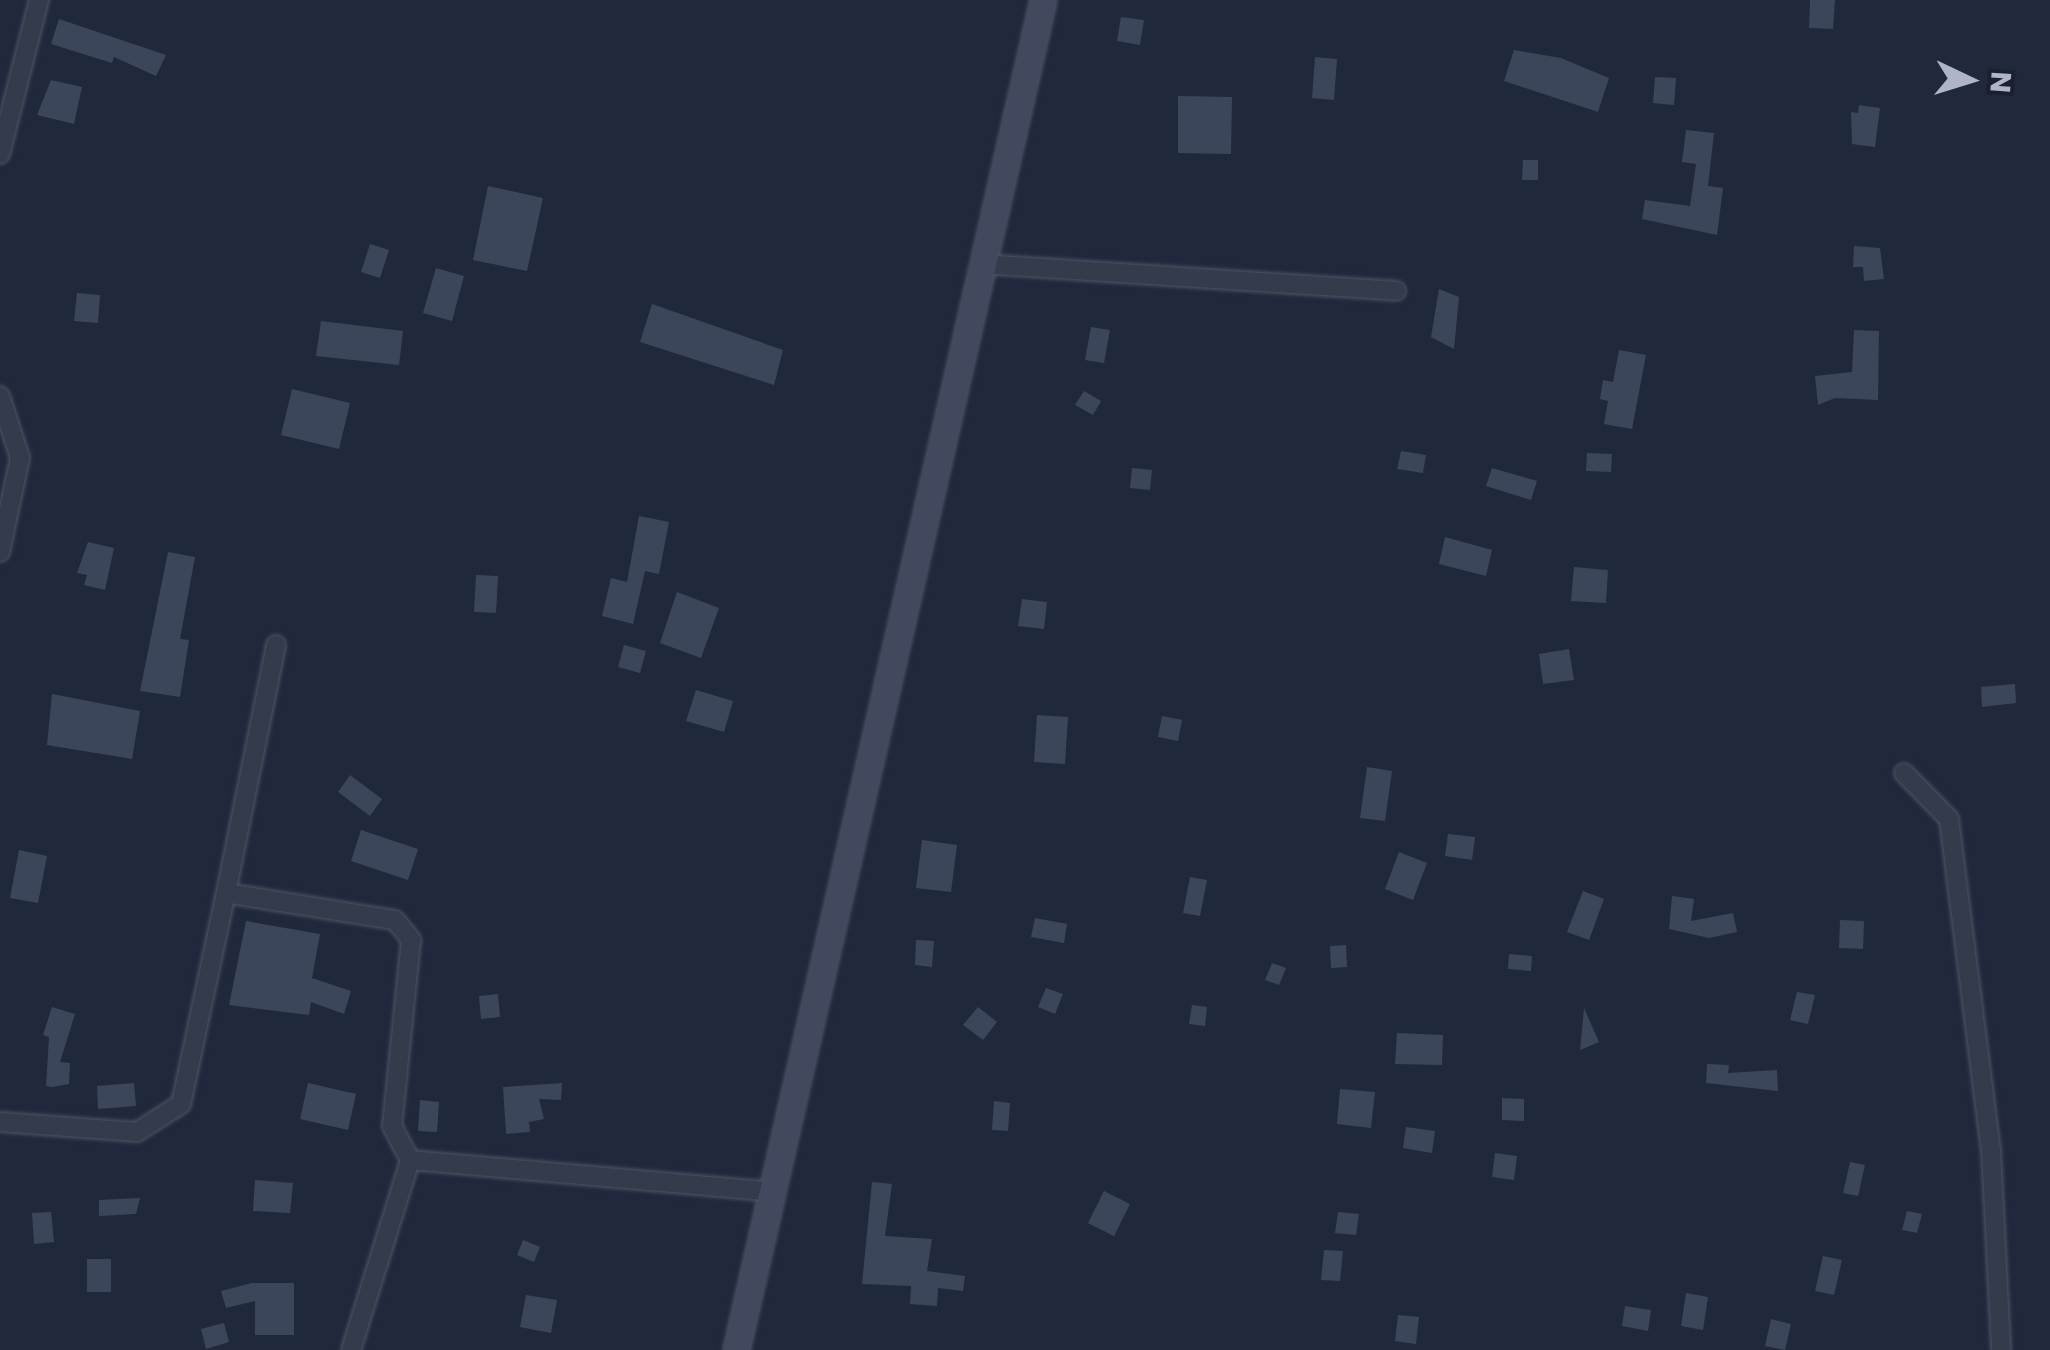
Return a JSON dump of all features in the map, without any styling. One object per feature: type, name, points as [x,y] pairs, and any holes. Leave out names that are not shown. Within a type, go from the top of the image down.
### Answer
[{"type":"main road","points":[[736,1350],[1043,0]]},
{"type":"street","points":[[0,154],[39,0]]},
{"type":"street","points":[[982,264],[1396,292]]},
{"type":"street","points":[[0,396],[20,458],[0,552]]},
{"type":"street","points":[[0,1122],[137,1132],[180,1104],[276,645]]},
{"type":"street","points":[[1904,773],[1949,820],[1991,1150],[2001,1350]]},
{"type":"street","points":[[226,893],[394,920],[411,940],[392,1126],[410,1160],[351,1350]]},
{"type":"street","points":[[410,1160],[773,1192]]},
{"type":"building","points":[[1810,0],[1835,0],[1833,29],[1809,28]]},
{"type":"building","points":[[1121,17],[1144,20],[1140,45],[1117,41]]},
{"type":"building","points":[[59,19],[166,55],[156,76],[114,57],[112,63],[51,44]]},
{"type":"building","points":[[1514,50],[1561,58],[1609,78],[1598,112],[1504,81]]},
{"type":"building","points":[[1315,57],[1337,59],[1334,100],[1312,98]]},
{"type":"building","points":[[1655,77],[1676,78],[1674,105],[1653,103]]},
{"type":"building","points":[[51,80],[82,87],[74,124],[37,115]]},
{"type":"building","points":[[1178,96],[1232,97],[1231,154],[1178,153]]},
{"type":"building","points":[[1859,105],[1880,108],[1875,147],[1852,144],[1851,112],[1858,113]]},
{"type":"building","points":[[1686,130],[1714,133],[1708,186],[1723,188],[1717,235],[1642,219],[1645,200],[1690,206],[1696,164],[1682,162]]},
{"type":"building","points":[[1523,160],[1538,160],[1538,180],[1522,180]]},
{"type":"building","points":[[488,186],[543,198],[527,271],[473,260]]},
{"type":"building","points":[[370,244],[389,250],[380,278],[361,272]]},
{"type":"building","points":[[1854,246],[1880,248],[1884,279],[1864,281],[1863,267],[1853,267]]},
{"type":"building","points":[[436,268],[464,276],[452,321],[423,313]]},
{"type":"building","points":[[1439,289],[1459,297],[1454,349],[1431,337]]},
{"type":"building","points":[[77,293],[100,295],[98,323],[74,321]]},
{"type":"building","points":[[652,304],[783,350],[774,385],[640,342]]},
{"type":"building","points":[[321,321],[403,331],[399,365],[316,356]]},
{"type":"building","points":[[1091,327],[1110,330],[1104,363],[1085,360]]},
{"type":"building","points":[[1854,330],[1879,331],[1878,400],[1835,398],[1818,405],[1815,376],[1852,372]]},
{"type":"building","points":[[1619,350],[1646,355],[1632,429],[1604,424],[1608,401],[1600,399],[1603,380],[1613,382]]},
{"type":"building","points":[[292,389],[350,403],[339,449],[281,435]]},
{"type":"building","points":[[1084,391],[1101,401],[1093,415],[1075,405]]},
{"type":"building","points":[[1401,451],[1426,455],[1423,473],[1397,469]]},
{"type":"building","points":[[1587,453],[1612,454],[1611,472],[1586,471]]},
{"type":"building","points":[[1132,468],[1152,470],[1150,490],[1130,488]]},
{"type":"building","points":[[1492,468],[1537,481],[1531,500],[1486,486]]},
{"type":"building","points":[[639,516],[669,522],[659,574],[645,571],[633,624],[602,616],[611,578],[627,582]]},
{"type":"building","points":[[1445,537],[1492,550],[1486,576],[1439,564]]},
{"type":"building","points":[[88,542],[114,548],[105,590],[84,585],[87,575],[77,573]]},
{"type":"building","points":[[168,552],[195,557],[180,639],[189,640],[180,697],[140,691]]},
{"type":"building","points":[[1574,567],[1608,570],[1606,603],[1571,601]]},
{"type":"building","points":[[476,575],[498,576],[496,613],[474,612]]},
{"type":"building","points":[[677,592],[719,608],[701,658],[660,643]]},
{"type":"building","points":[[1022,599],[1047,602],[1044,629],[1018,626]]},
{"type":"building","points":[[624,645],[646,651],[640,673],[618,667]]},
{"type":"building","points":[[1569,649],[1574,680],[1543,684],[1539,654]]},
{"type":"building","points":[[2015,684],[2016,703],[1982,707],[1981,687]]},
{"type":"building","points":[[696,690],[733,701],[724,732],[686,721]]},
{"type":"building","points":[[52,694],[140,711],[132,759],[47,745]]},
{"type":"building","points":[[1037,715],[1068,717],[1065,764],[1034,762]]},
{"type":"building","points":[[1162,716],[1182,720],[1178,741],[1158,737]]},
{"type":"building","points":[[1367,767],[1392,771],[1385,821],[1360,818]]},
{"type":"building","points":[[350,775],[382,799],[370,816],[338,792]]},
{"type":"building","points":[[361,830],[418,849],[408,880],[351,861]]},
{"type":"building","points":[[1448,834],[1475,837],[1472,860],[1445,856]]},
{"type":"building","points":[[922,840],[957,845],[951,892],[916,888]]},
{"type":"building","points":[[19,850],[47,856],[38,903],[10,898]]},
{"type":"building","points":[[1399,852],[1427,863],[1413,900],[1385,889]]},
{"type":"building","points":[[1190,877],[1207,880],[1200,916],[1183,913]]},
{"type":"building","points":[[1583,891],[1604,899],[1589,940],[1567,932]]},
{"type":"building","points":[[1672,896],[1694,899],[1691,921],[1733,913],[1737,932],[1709,938],[1669,929]]},
{"type":"building","points":[[1035,918],[1067,924],[1064,943],[1031,937]]},
{"type":"building","points":[[1840,920],[1864,921],[1863,949],[1839,948]]},
{"type":"building","points":[[246,921],[320,934],[312,978],[351,991],[344,1014],[311,1002],[309,1015],[229,1005]]},
{"type":"building","points":[[916,940],[934,941],[932,967],[915,965]]},
{"type":"building","points":[[1346,945],[1347,967],[1331,968],[1330,946]]},
{"type":"building","points":[[1509,954],[1532,956],[1531,971],[1508,969]]},
{"type":"building","points":[[1272,963],[1286,968],[1279,985],[1265,980]]},
{"type":"building","points":[[1046,988],[1063,994],[1055,1014],[1038,1007]]},
{"type":"building","points":[[1797,992],[1815,995],[1808,1024],[1790,1020]]},
{"type":"building","points":[[498,994],[500,1017],[481,1019],[479,996]]},
{"type":"building","points":[[1192,1005],[1207,1007],[1205,1026],[1189,1024]]},
{"type":"building","points":[[52,1007],[75,1014],[60,1062],[70,1063],[69,1084],[52,1087],[46,1086],[49,1037],[43,1035]]},
{"type":"building","points":[[978,1007],[997,1022],[983,1040],[963,1025]]},
{"type":"building","points":[[1584,1008],[1599,1042],[1580,1050]]},
{"type":"building","points":[[1397,1033],[1443,1035],[1442,1065],[1395,1064]]},
{"type":"building","points":[[1707,1064],[1729,1065],[1728,1073],[1777,1070],[1778,1091],[1706,1083]]},
{"type":"building","points":[[134,1083],[136,1106],[98,1109],[97,1086]]},
{"type":"building","points":[[308,1083],[356,1094],[348,1130],[300,1119]]},
{"type":"building","points":[[562,1083],[561,1100],[539,1099],[544,1119],[529,1122],[530,1132],[506,1134],[503,1087]]},
{"type":"building","points":[[1340,1089],[1375,1092],[1371,1128],[1337,1124]]},
{"type":"building","points":[[1502,1098],[1524,1099],[1524,1121],[1502,1120]]},
{"type":"building","points":[[420,1100],[439,1102],[437,1132],[418,1131]]},
{"type":"building","points":[[994,1101],[1010,1103],[1008,1131],[992,1130]]},
{"type":"building","points":[[1406,1127],[1435,1131],[1432,1153],[1403,1148]]},
{"type":"building","points":[[1495,1153],[1517,1156],[1514,1180],[1492,1177]]},
{"type":"building","points":[[1850,1162],[1865,1165],[1858,1196],[1843,1193]]},
{"type":"building","points":[[255,1180],[293,1183],[290,1213],[253,1211]]},
{"type":"building","points":[[872,1182],[892,1184],[885,1236],[932,1239],[927,1271],[965,1276],[963,1291],[938,1288],[937,1306],[910,1304],[911,1286],[862,1284]]},
{"type":"building","points":[[1104,1191],[1130,1204],[1114,1236],[1088,1223]]},
{"type":"building","points":[[140,1198],[136,1214],[99,1216],[99,1200]]},
{"type":"building","points":[[1907,1211],[1922,1214],[1917,1233],[1902,1230]]},
{"type":"building","points":[[51,1212],[54,1242],[34,1244],[32,1213]]},
{"type":"building","points":[[1338,1212],[1359,1214],[1356,1235],[1335,1233]]},
{"type":"building","points":[[523,1240],[540,1247],[534,1262],[517,1255]]},
{"type":"building","points":[[1324,1250],[1343,1251],[1340,1281],[1321,1280]]},
{"type":"building","points":[[1823,1256],[1842,1260],[1834,1295],[1815,1291]]},
{"type":"building","points":[[87,1259],[111,1259],[111,1292],[87,1292]]},
{"type":"building","points":[[252,1283],[294,1283],[294,1335],[255,1335],[255,1301],[226,1308],[221,1291]]},
{"type":"building","points":[[1686,1293],[1708,1297],[1703,1330],[1681,1326]]},
{"type":"building","points":[[526,1295],[557,1300],[551,1333],[520,1327]]},
{"type":"building","points":[[1625,1306],[1651,1310],[1648,1331],[1622,1326]]},
{"type":"building","points":[[1398,1315],[1419,1317],[1416,1344],[1395,1341]]},
{"type":"building","points":[[1771,1319],[1791,1324],[1785,1350],[1765,1346]]},
{"type":"building","points":[[224,1323],[229,1342],[206,1349],[201,1329]]}]
